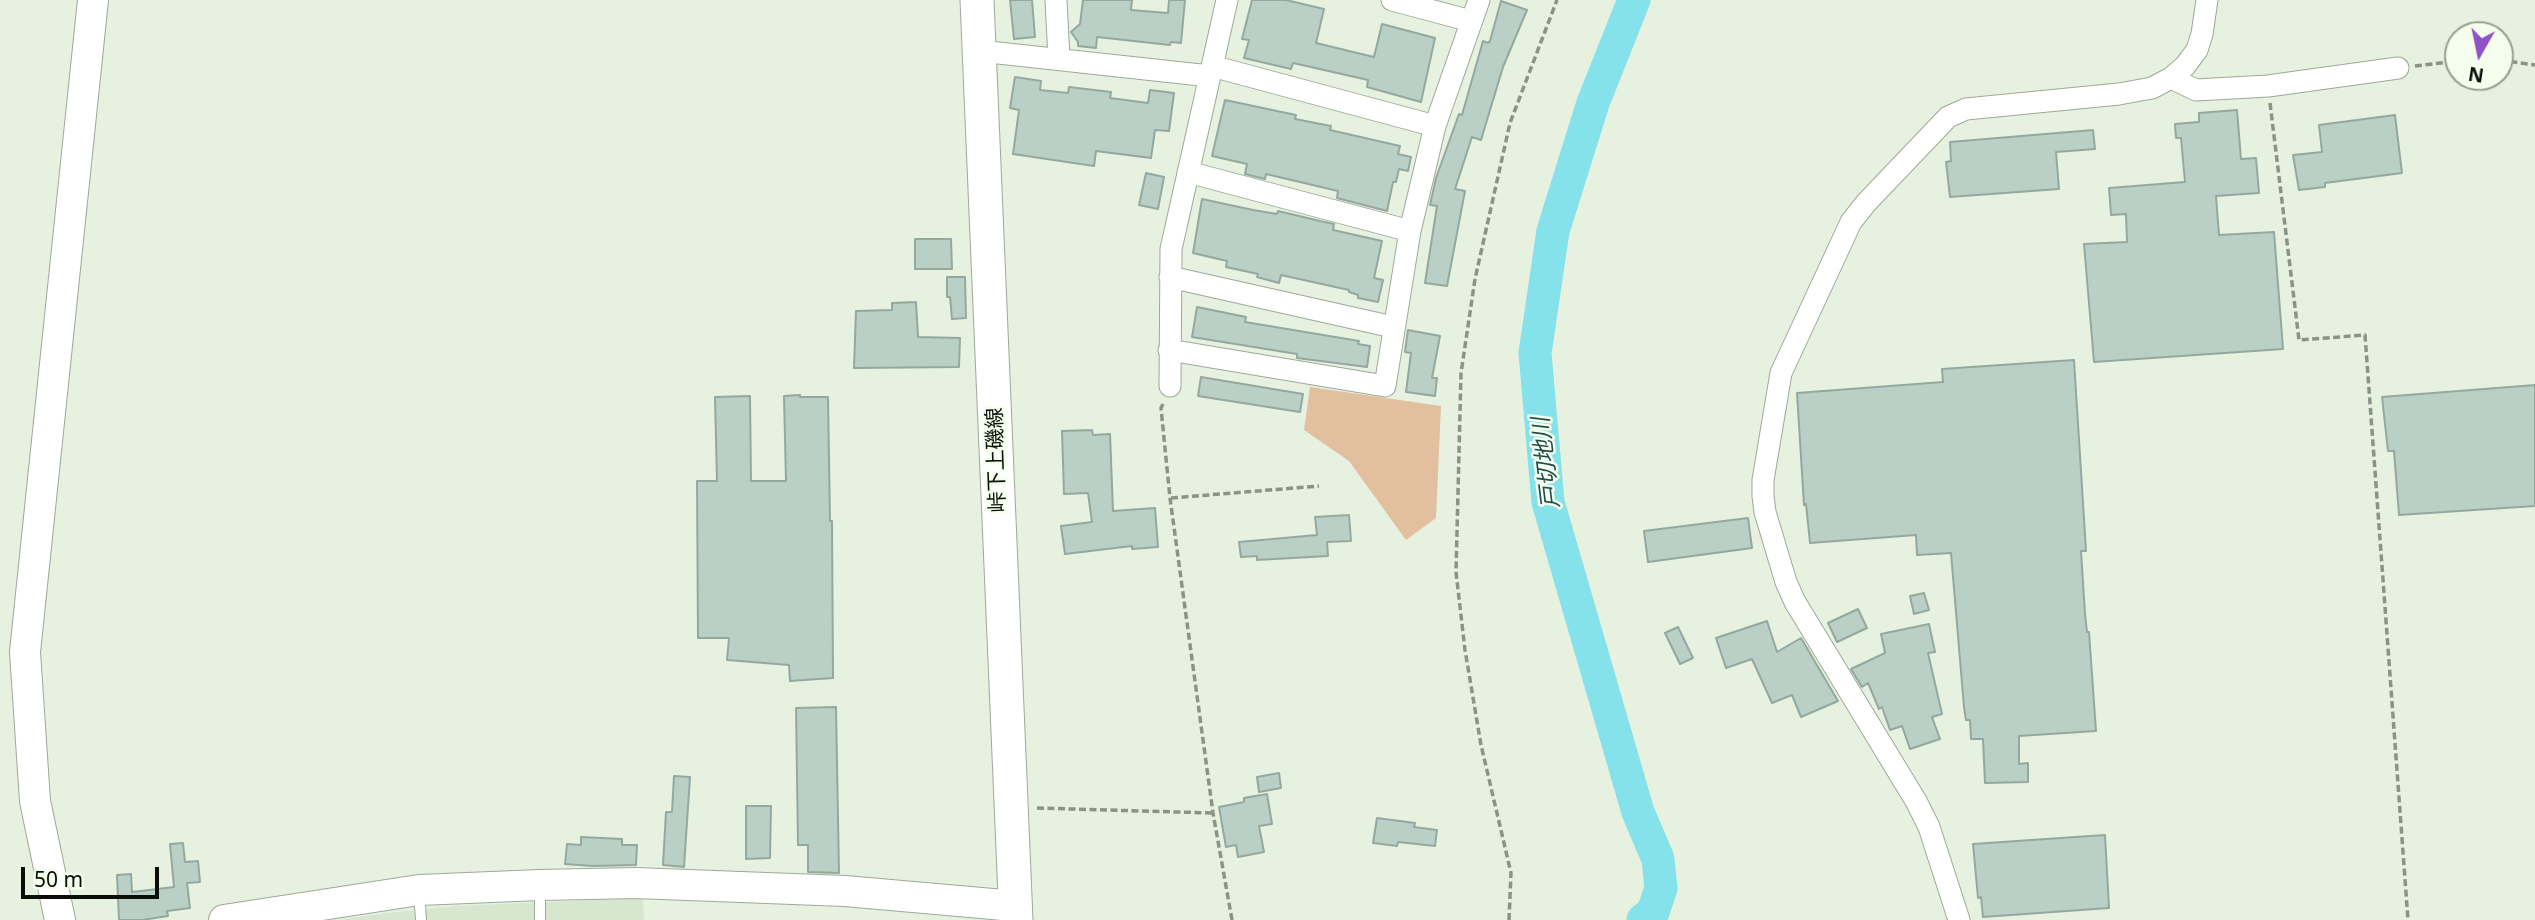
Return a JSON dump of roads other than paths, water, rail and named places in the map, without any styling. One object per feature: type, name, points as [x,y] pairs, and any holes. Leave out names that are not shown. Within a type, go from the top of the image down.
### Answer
[{"type":"main road","name":"峠下上磯線","points":[[977,0],[1016,913]]},
{"type":"street","points":[[60,920],[35,802],[25,652],[93,0]]},
{"type":"street","points":[[1056,0],[1059,59]]},
{"type":"street","points":[[1170,386],[1171,250],[1227,0]]},
{"type":"street","points":[[1392,0],[1471,21]]},
{"type":"street","points":[[1169,350],[1385,386],[1410,231],[1435,126],[1479,0]]},
{"type":"street","points":[[1958,920],[1929,827],[1916,801],[1786,582],[1765,512],[1763,496],[1763,480],[1781,373],[1851,222],[1948,117],[1966,109],[2152,88],[2171,78],[2197,50],[2207,0]]},
{"type":"street","points":[[980,51],[1211,71],[1435,126]]},
{"type":"street","points":[[2171,78],[2196,90],[2268,86],[2399,68]]},
{"type":"street","points":[[1188,172],[1410,231]]},
{"type":"street","points":[[1170,278],[1393,327]]},
{"type":"street","points":[[224,920],[419,890],[636,883],[845,891],[1016,913]]},
{"type":"lane","points":[[540,885],[540,920]]},
{"type":"lane","points":[[419,890],[421,920]]},
{"type":"waterway","name":"戸切地川","points":[[1634,0],[1593,103],[1553,231],[1535,353],[1548,502],[1638,812],[1658,859],[1661,888],[1653,912],[1643,920]]}]
